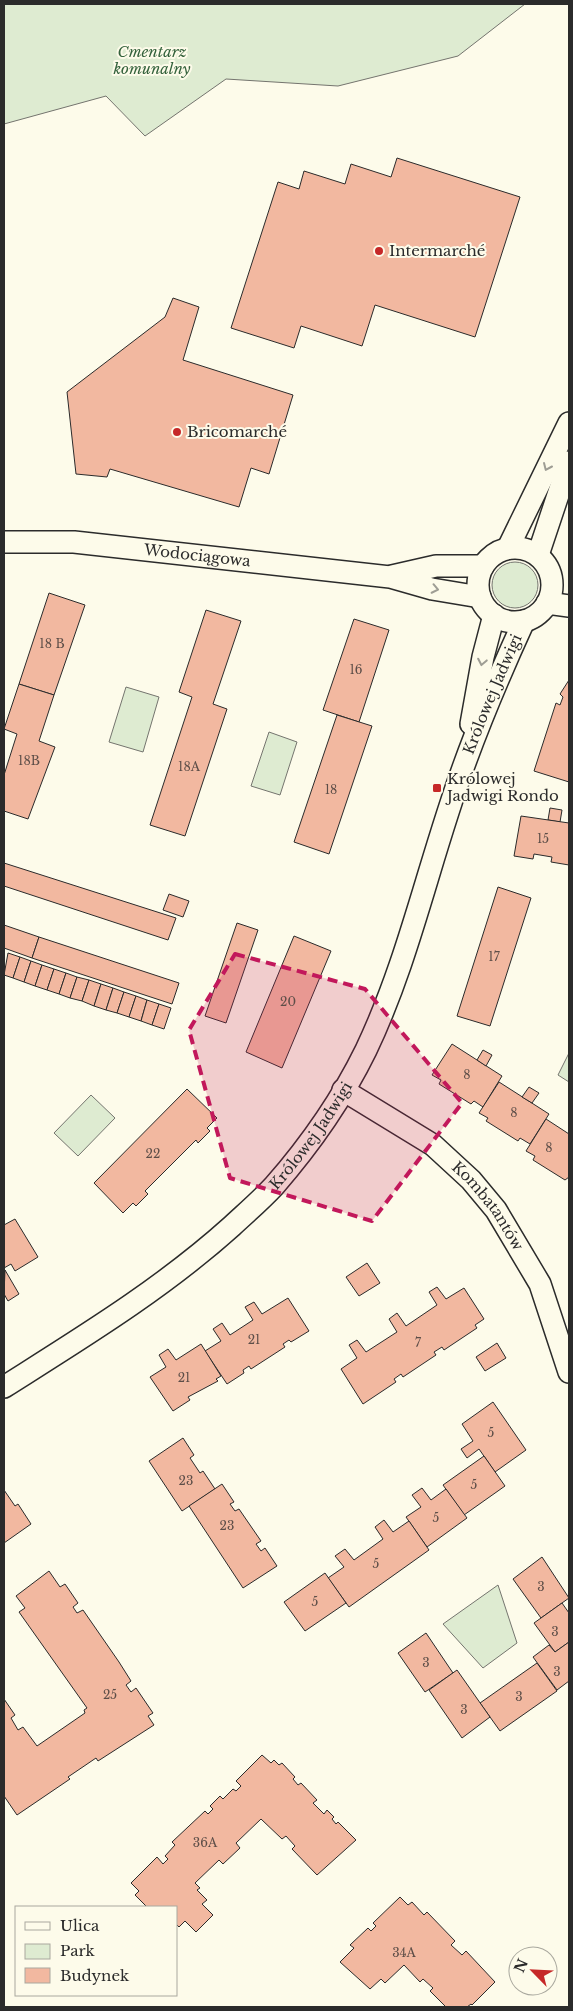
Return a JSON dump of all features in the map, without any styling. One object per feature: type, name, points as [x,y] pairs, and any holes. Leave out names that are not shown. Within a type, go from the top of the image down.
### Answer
[{"type":"street","points":[[508,548],[569,423]]},
{"type":"street","points":[[569,462],[544,562],[552,580],[552,592],[547,603],[533,617],[524,621],[508,621],[494,615],[480,597],[478,582],[483,566],[489,558],[508,548],[529,550],[544,562],[569,577]]},
{"type":"street","name":"Wodociągowa","points":[[4,542],[74,542],[390,577],[432,588],[480,597]]},
{"type":"street","name":"Wodociągowa","points":[[390,577],[436,566],[483,566]]},
{"type":"street","points":[[547,603],[569,606]]},
{"type":"street","name":"Królowej Jadwigi","points":[[463,769],[483,657],[494,615]]},
{"type":"street","name":"Królowej Jadwigi","points":[[4,1387],[130,1307],[180,1271],[223,1234],[278,1180],[301,1153],[343,1090],[365,1052],[398,969],[463,769],[524,621]]},
{"type":"street","name":"Kombatantów","points":[[343,1090],[433,1145],[471,1180],[496,1210],[540,1284],[569,1372]]},
{"type":"highlighted area","points":[[235,954],[365,989],[462,1103],[372,1221],[230,1178],[189,1030]]},
{"type":"green space","name":"Cmentarz komunalny","points":[[4,4],[525,4],[458,56],[338,86],[226,79],[145,136],[106,96],[4,124]]},
{"type":"green space","points":[[511,562],[519,562],[528,566],[534,572],[538,585],[534,598],[528,604],[519,608],[511,608],[502,604],[496,598],[492,589],[492,581],[496,572],[502,566]]},
{"type":"green space","points":[[126,687],[159,697],[143,752],[109,742]]},
{"type":"green space","points":[[269,732],[297,742],[280,795],[251,786]]},
{"type":"green space","points":[[569,1053],[569,1082],[558,1075]]},
{"type":"green space","points":[[91,1095],[115,1118],[78,1156],[54,1133]]},
{"type":"green space","points":[[498,1585],[517,1643],[483,1668],[443,1624]]},
{"type":"building","name":"Intermarché","points":[[397,158],[520,197],[475,337],[375,305],[362,346],[301,326],[294,348],[231,328],[278,182],[299,189],[304,171],[345,184],[351,164],[391,177]]},
{"type":"building","name":"Bricomarché","points":[[173,298],[199,307],[183,360],[293,395],[269,474],[251,468],[239,507],[110,469],[107,477],[76,474],[67,392],[165,317]]},
{"type":"building","points":[[49,593],[85,605],[54,695],[19,684]]},
{"type":"building","points":[[206,610],[241,621],[213,704],[227,709],[185,836],[150,825],[192,697],[179,692]]},
{"type":"building","points":[[354,619],[389,630],[359,722],[323,710]]},
{"type":"building","points":[[569,680],[569,782],[534,771],[556,703],[560,705],[563,697],[560,694]]},
{"type":"building","points":[[19,684],[54,695],[39,741],[55,747],[28,819],[4,811],[4,775],[17,734],[4,729]]},
{"type":"building","points":[[337,715],[372,726],[329,854],[294,842]]},
{"type":"building","points":[[550,808],[562,810],[560,822],[548,820]]},
{"type":"building","points":[[521,816],[569,823],[569,865],[551,862],[552,857],[534,854],[533,859],[514,856]]},
{"type":"building","points":[[4,863],[176,918],[168,940],[4,886]]},
{"type":"building","points":[[498,887],[531,898],[490,1026],[457,1016]]},
{"type":"building","points":[[169,894],[189,901],[183,917],[163,910]]},
{"type":"building","points":[[237,923],[258,930],[226,1023],[205,1016]]},
{"type":"building","points":[[4,925],[39,937],[32,958],[4,948]]},
{"type":"building","points":[[294,936],[331,951],[282,1068],[246,1052]]},
{"type":"building","points":[[39,937],[179,983],[172,1004],[32,958]]},
{"type":"building","points":[[8,953],[20,957],[13,978],[4,975]]},
{"type":"building","points":[[20,957],[31,961],[24,982],[13,978]]},
{"type":"building","points":[[31,961],[42,965],[35,986],[24,982]]},
{"type":"building","points":[[42,965],[54,969],[47,990],[35,986]]},
{"type":"building","points":[[54,969],[66,973],[59,994],[47,990]]},
{"type":"building","points":[[66,973],[77,977],[70,998],[59,994]]},
{"type":"building","points":[[77,977],[89,980],[82,1001],[70,998]]},
{"type":"building","points":[[89,980],[101,984],[94,1006],[82,1001]]},
{"type":"building","points":[[101,984],[113,988],[106,1010],[94,1006]]},
{"type":"building","points":[[113,988],[124,992],[117,1013],[106,1010]]},
{"type":"building","points":[[124,992],[136,996],[129,1017],[117,1013]]},
{"type":"building","points":[[136,996],[147,1000],[141,1021],[129,1017]]},
{"type":"building","points":[[147,1000],[159,1004],[152,1025],[141,1021]]},
{"type":"building","points":[[159,1004],[171,1008],[164,1029],[152,1025]]},
{"type":"building","points":[[452,1044],[502,1076],[483,1107],[474,1101],[471,1104],[439,1084],[441,1080],[432,1075]]},
{"type":"building","points":[[483,1050],[492,1055],[486,1066],[477,1060]]},
{"type":"building","points":[[499,1082],[549,1114],[530,1144],[520,1138],[518,1141],[486,1121],[488,1118],[479,1113]]},
{"type":"building","points":[[529,1087],[539,1093],[532,1103],[522,1097]]},
{"type":"building","points":[[187,1089],[217,1118],[207,1128],[210,1131],[198,1143],[196,1140],[145,1191],[148,1194],[136,1206],[133,1203],[123,1213],[94,1183]]},
{"type":"building","points":[[546,1119],[569,1134],[569,1177],[565,1180],[533,1160],[535,1156],[526,1151]]},
{"type":"building","points":[[15,1219],[38,1257],[15,1271],[11,1264],[4,1268],[4,1225]]},
{"type":"building","points":[[367,1263],[380,1283],[359,1296],[346,1277]]},
{"type":"building","points":[[5,1270],[19,1294],[8,1301],[4,1294]]},
{"type":"building","points":[[437,1287],[446,1299],[464,1288],[484,1319],[475,1325],[477,1328],[444,1350],[442,1347],[434,1352],[436,1355],[403,1377],[401,1374],[394,1379],[396,1382],[363,1404],[341,1369],[357,1358],[349,1345],[357,1340],[366,1352],[397,1332],[389,1319],[397,1313],[406,1326],[437,1305],[429,1292]]},
{"type":"building","points":[[288,1298],[309,1331],[291,1342],[289,1340],[283,1344],[285,1347],[251,1369],[249,1366],[243,1370],[244,1373],[227,1384],[205,1351],[221,1341],[213,1329],[222,1323],[230,1335],[253,1320],[245,1307],[254,1302],[262,1314]]},
{"type":"building","points":[[497,1343],[506,1358],[485,1371],[476,1357]]},
{"type":"building","points":[[201,1344],[221,1376],[216,1379],[218,1381],[188,1397],[190,1400],[173,1411],[150,1377],[166,1367],[159,1355],[168,1349],[176,1360]]},
{"type":"building","points":[[493,1402],[526,1450],[495,1472],[479,1449],[467,1458],[461,1449],[473,1441],[462,1424]]},
{"type":"building","points":[[183,1438],[194,1455],[190,1458],[200,1473],[203,1471],[215,1489],[182,1511],[149,1461]]},
{"type":"building","points":[[484,1456],[505,1486],[464,1515],[443,1485]]},
{"type":"building","points":[[222,1484],[234,1502],[230,1504],[235,1511],[239,1509],[261,1541],[256,1544],[261,1551],[265,1548],[277,1566],[243,1588],[189,1506]]},
{"type":"building","points":[[422,1488],[431,1500],[446,1489],[467,1518],[427,1547],[406,1517],[421,1507],[412,1495]]},
{"type":"building","points":[[4,1490],[15,1506],[18,1504],[31,1524],[4,1543]]},
{"type":"building","points":[[384,1520],[393,1532],[409,1521],[429,1550],[349,1607],[328,1578],[344,1567],[335,1556],[345,1549],[354,1560],[383,1539],[375,1527]]},
{"type":"building","points":[[542,1557],[569,1598],[541,1618],[513,1579]]},
{"type":"building","points":[[49,1571],[60,1587],[65,1584],[78,1603],[73,1607],[77,1613],[83,1610],[119,1662],[131,1681],[126,1685],[131,1692],[136,1688],[153,1713],[148,1716],[154,1725],[98,1761],[96,1758],[68,1777],[70,1779],[17,1815],[4,1796],[4,1699],[15,1715],[11,1718],[18,1730],[23,1727],[37,1746],[85,1713],[84,1710],[87,1708],[19,1612],[25,1608],[16,1596]]},
{"type":"building","points":[[325,1573],[346,1603],[305,1631],[284,1602]]},
{"type":"building","points":[[562,1603],[569,1613],[569,1642],[555,1652],[534,1623]]},
{"type":"building","points":[[426,1633],[453,1673],[425,1692],[398,1653]]},
{"type":"building","points":[[569,1642],[569,1681],[557,1690],[533,1657],[549,1645],[555,1652]]},
{"type":"building","points":[[537,1663],[557,1691],[500,1731],[480,1703]]},
{"type":"building","points":[[457,1670],[490,1717],[462,1738],[429,1690]]},
{"type":"building","points":[[262,1755],[271,1763],[274,1760],[279,1765],[282,1763],[295,1777],[293,1779],[298,1785],[301,1783],[317,1800],[313,1803],[324,1814],[327,1810],[334,1817],[332,1819],[336,1824],[338,1822],[356,1840],[317,1875],[292,1849],[295,1846],[286,1836],[282,1839],[261,1819],[236,1843],[240,1848],[223,1864],[219,1860],[195,1883],[200,1888],[197,1890],[207,1900],[202,1904],[213,1915],[196,1932],[185,1921],[179,1927],[178,1906],[146,1906],[135,1895],[139,1891],[131,1883],[157,1857],[163,1864],[168,1859],[165,1856],[175,1845],[172,1842],[205,1811],[208,1814],[213,1809],[210,1806],[220,1796],[223,1799],[233,1789],[236,1791],[241,1786],[236,1781]]},
{"type":"building","points":[[400,1897],[408,1905],[412,1902],[424,1915],[427,1912],[455,1941],[451,1945],[462,1955],[466,1951],[495,1982],[472,2005],[467,2007],[446,2007],[430,1991],[433,1988],[423,1979],[420,1982],[404,1965],[385,1983],[381,1979],[370,1989],[340,1962],[354,1948],[350,1945],[368,1928],[371,1931],[376,1926],[373,1923]]},
{"type":"place","name":"Intermarché","points":[[379,251]]},
{"type":"place","name":"Bricomarché","points":[[177,432]]},
{"type":"place","name":"Królowej Jadwigi Rondo","points":[[437,788]]}]
